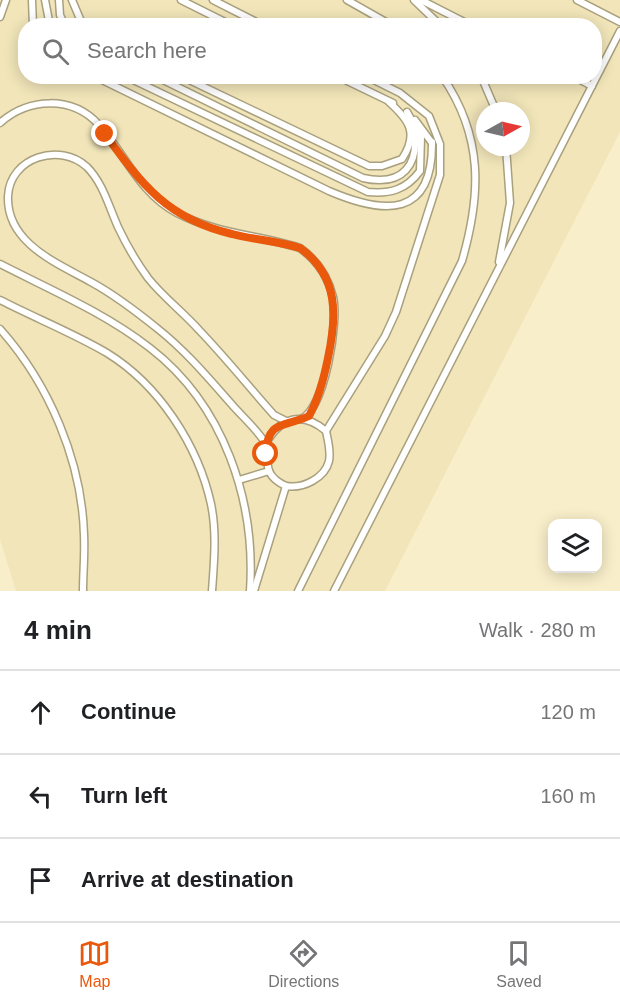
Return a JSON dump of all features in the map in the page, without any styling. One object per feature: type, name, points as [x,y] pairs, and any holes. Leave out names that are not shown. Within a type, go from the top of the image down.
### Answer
[{"type":"lane","points":[[0,17],[6,0]]},
{"type":"lane","points":[[32,0],[32,18]]},
{"type":"lane","points":[[45,0],[48,18]]},
{"type":"lane","points":[[59,0],[61,18]]},
{"type":"lane","points":[[72,0],[80,18]]},
{"type":"lane","points":[[182,0],[217,18]]},
{"type":"lane","points":[[213,0],[248,18]]},
{"type":"lane","points":[[347,0],[379,18]]},
{"type":"lane","points":[[414,0],[433,18]]},
{"type":"lane","points":[[421,0],[456,18]]},
{"type":"lane","points":[[577,0],[620,22]]},
{"type":"lane","points":[[602,66],[620,31]]},
{"type":"lane","points":[[110,84],[329,191],[365,205],[400,206],[413,199],[425,185],[431,167],[432,142]]},
{"type":"lane","points":[[141,84],[368,192],[394,191],[406,186],[420,171],[421,137],[407,112]]},
{"type":"lane","points":[[171,84],[363,178],[375,181],[398,176],[410,166],[413,160],[414,127],[400,107]]},
{"type":"lane","points":[[198,84],[369,166],[382,166],[402,159],[410,143],[407,120],[389,102]]},
{"type":"lane","points":[[354,84],[407,112],[420,124],[441,159]]},
{"type":"lane","points":[[286,421],[274,416],[199,330],[149,278],[118,226],[100,185],[87,168],[71,157],[56,154],[29,160],[10,181],[8,197],[10,214],[17,230],[27,242],[137,312],[177,344],[266,443],[269,471],[286,486],[304,485],[323,473],[329,460],[326,432],[375,352],[396,312],[440,175],[441,159],[436,130],[429,116],[400,93],[382,84]]},
{"type":"lane","points":[[298,591],[462,261],[477,197],[475,164],[461,111],[446,84]]},
{"type":"lane","points":[[484,84],[492,102]]},
{"type":"lane","points":[[334,591],[592,86],[588,84]]},
{"type":"lane","points":[[0,123],[13,113],[37,104],[59,103],[75,109],[98,124],[138,179],[176,213],[218,230],[292,245],[312,256],[328,280],[336,310],[324,377],[309,416],[286,421],[274,430],[266,443]]},
{"type":"lane","points":[[494,278],[502,251],[510,203],[507,156]]},
{"type":"lane","points":[[0,264],[104,317],[152,349],[193,391],[218,434],[239,480],[250,531],[252,591]]},
{"type":"lane","points":[[0,300],[108,354],[136,375],[160,401],[185,435],[211,504],[215,549],[212,591]]},
{"type":"lane","points":[[0,329],[17,348],[51,407],[75,471],[84,535],[83,591]]},
{"type":"lane","points":[[302,419],[315,423],[326,432]]},
{"type":"lane","points":[[239,480],[269,471]]},
{"type":"lane","points":[[252,591],[286,486]]},
{"type":"shaded area","points":[[0,0],[620,0],[620,132],[385,591],[16,591],[0,539]]},
{"type":"route","points":[[105,134],[138,179],[161,202],[176,213],[210,228],[300,248],[312,256],[328,280],[336,310],[319,395],[309,416],[286,421],[274,430],[266,443],[266,454]]}]
